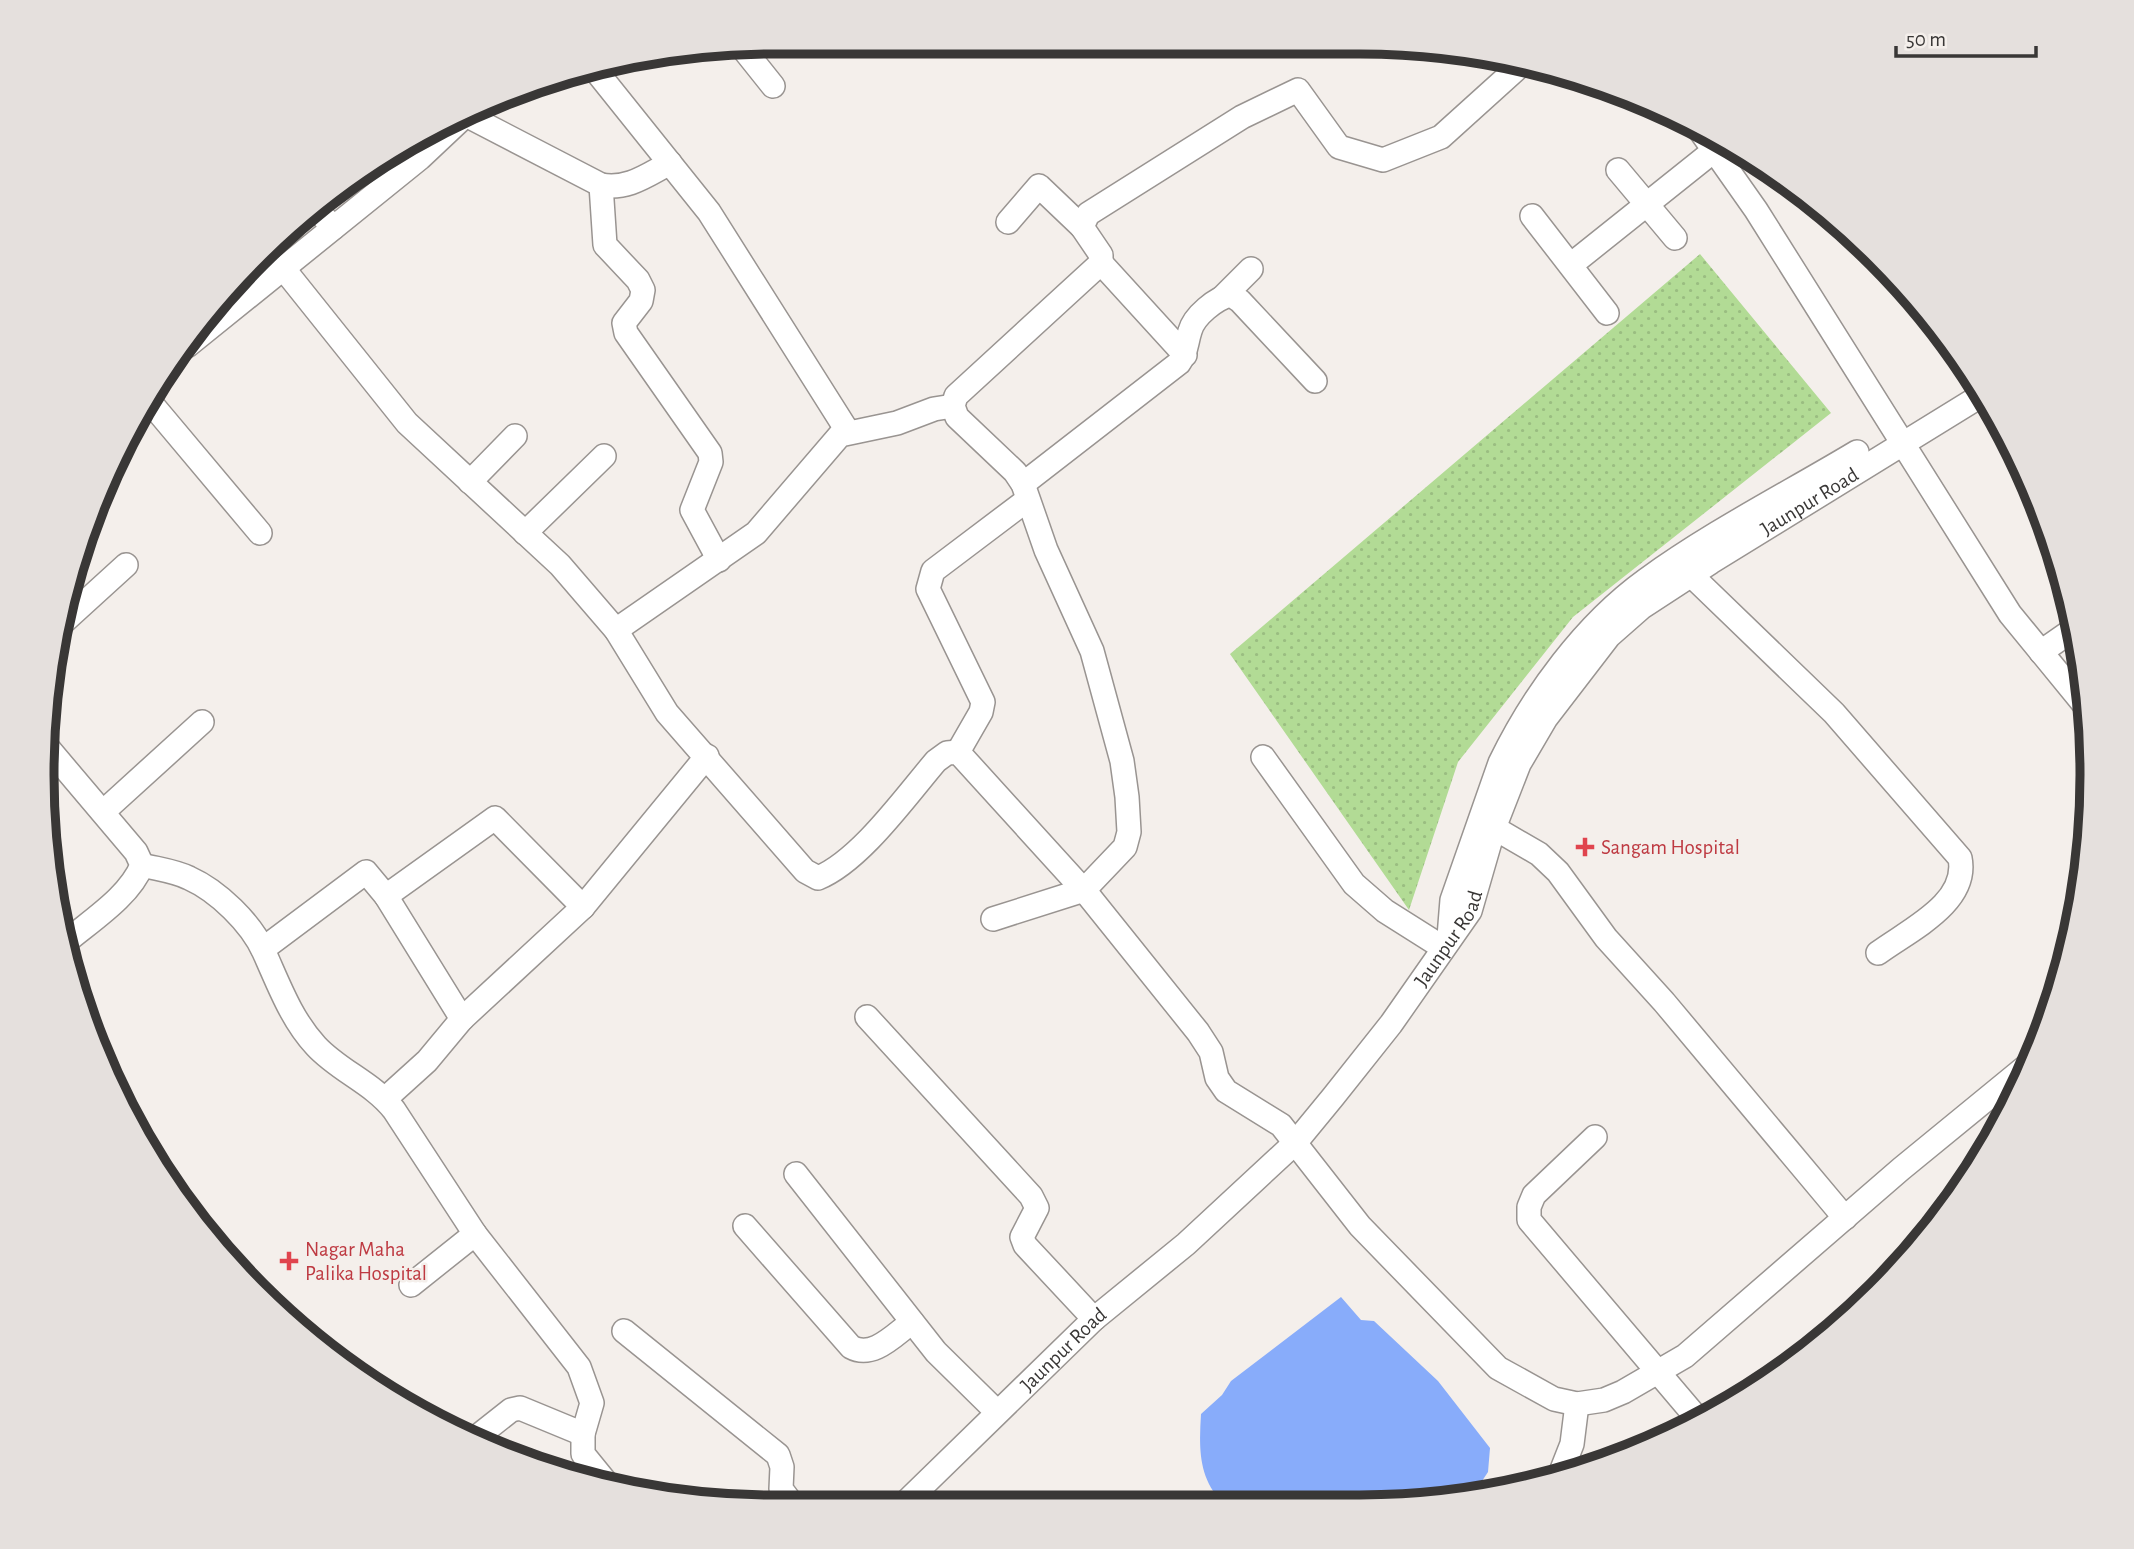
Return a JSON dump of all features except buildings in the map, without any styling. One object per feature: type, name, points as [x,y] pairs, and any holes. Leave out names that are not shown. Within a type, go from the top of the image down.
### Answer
[{"type":"street","points":[[748,55],[773,86]]},
{"type":"street","points":[[1082,227],[1083,220],[1097,206],[1242,117],[1298,90],[1339,147],[1383,160],[1441,137],[1515,71]]},
{"type":"street","points":[[600,76],[709,212],[848,432]]},
{"type":"street","points":[[478,119],[601,185],[615,188],[629,185],[670,163]]},
{"type":"street","points":[[1572,264],[1716,149],[2010,614],[2075,694]]},
{"type":"street","points":[[204,335],[333,228],[411,153]]},
{"type":"street","points":[[1618,170],[1675,238]]},
{"type":"street","points":[[601,185],[605,245],[638,280],[643,290],[641,301],[624,323],[626,333],[710,453],[711,462],[692,510],[719,560]]},
{"type":"street","points":[[1008,222],[1039,186],[1082,227],[1101,255],[1101,263],[1185,355]]},
{"type":"street","points":[[322,215],[333,228]]},
{"type":"street","points":[[1532,216],[1572,264],[1607,313]]},
{"type":"street","points":[[616,630],[719,560],[770,518],[833,441],[848,432],[873,429],[934,409],[953,406],[967,383],[1101,263]]},
{"type":"street","points":[[283,268],[407,423],[560,565],[616,630],[657,699],[805,871],[818,878],[833,872],[852,856],[936,761],[947,753],[958,752]]},
{"type":"street","points":[[958,752],[981,712],[983,702],[928,589],[933,571],[1179,363],[1185,355],[1193,324],[1251,269]]},
{"type":"street","points":[[1223,297],[1231,295],[1240,301],[1315,381]]},
{"type":"street","points":[[1845,1218],[1664,1002],[1606,938],[1558,872],[1539,854],[1488,825],[1511,742],[1568,657],[1601,620],[1645,581],[1689,552],[1896,437],[1967,388]]},
{"type":"street","name":"Jaunpur Road","points":[[913,1495],[996,1411],[1094,1319],[1186,1244],[1296,1142],[1391,1024],[1474,902],[1488,825],[1530,742],[1580,671],[1609,636],[1642,607],[1896,437],[1974,399]]},
{"type":"street","points":[[953,406],[957,417],[1015,472],[1046,550],[1092,651],[1122,761],[1129,832],[1125,847],[1084,890],[993,919]]},
{"type":"street","points":[[155,408],[260,533]]},
{"type":"street","points":[[470,482],[515,436]]},
{"type":"street","points":[[525,533],[604,456]]},
{"type":"street","points":[[73,613],[126,565]]},
{"type":"street","points":[[1691,575],[1834,713],[1960,858],[1963,872],[1958,888],[1944,904],[1878,953]]},
{"type":"street","points":[[2041,652],[2066,635]]},
{"type":"street","points":[[103,812],[202,722]]},
{"type":"street","points":[[958,752],[1084,890],[1198,1032],[1211,1052],[1217,1078],[1226,1091],[1268,1114],[1296,1142],[1360,1226],[1498,1368],[1554,1399],[1577,1404],[1604,1400],[1685,1356],[2012,1079]]},
{"type":"street","points":[[385,1099],[427,1061],[462,1019],[583,907],[706,756]]},
{"type":"street","points":[[55,757],[136,852],[142,865],[138,877],[73,936]]},
{"type":"street","points":[[1263,757],[1354,884],[1385,911],[1446,942]]},
{"type":"street","points":[[386,896],[495,818],[583,907]]},
{"type":"street","points":[[142,865],[188,877],[221,899],[243,921],[263,949],[294,1015],[316,1046],[335,1064],[385,1099],[475,1234],[579,1367],[592,1403],[583,1434],[583,1454],[598,1472]]},
{"type":"street","points":[[263,949],[361,873],[371,874],[462,1019]]},
{"type":"street","points":[[867,1017],[1031,1196],[1037,1208],[1022,1237],[1025,1245],[1094,1319]]},
{"type":"street","points":[[1595,1137],[1534,1195],[1529,1207],[1529,1220],[1692,1413]]},
{"type":"street","points":[[796,1174],[952,1370],[996,1411]]},
{"type":"street","points":[[745,1226],[851,1347],[860,1352],[871,1351],[912,1322]]},
{"type":"street","points":[[411,1285],[475,1234]]},
{"type":"street","points":[[624,1331],[778,1455],[782,1467],[781,1489],[786,1495]]},
{"type":"street","points":[[1564,1465],[1572,1444],[1577,1404]]},
{"type":"street","points":[[483,1432],[511,1410],[520,1408],[583,1434]]},
{"type":"green space","points":[[1700,254],[1831,413],[1573,617],[1458,762],[1409,910],[1230,654]]},
{"type":"water","points":[[1341,1297],[1361,1320],[1374,1321],[1438,1381],[1490,1448],[1488,1472],[1480,1485],[1407,1493],[1216,1495],[1204,1472],[1200,1438],[1201,1414],[1222,1395],[1231,1381]]},
{"type":"place","name":"Sangam Hospital","points":[[1585,847]]},
{"type":"place","name":"Nagar Maha Palika Hospital","points":[[289,1261]]}]
